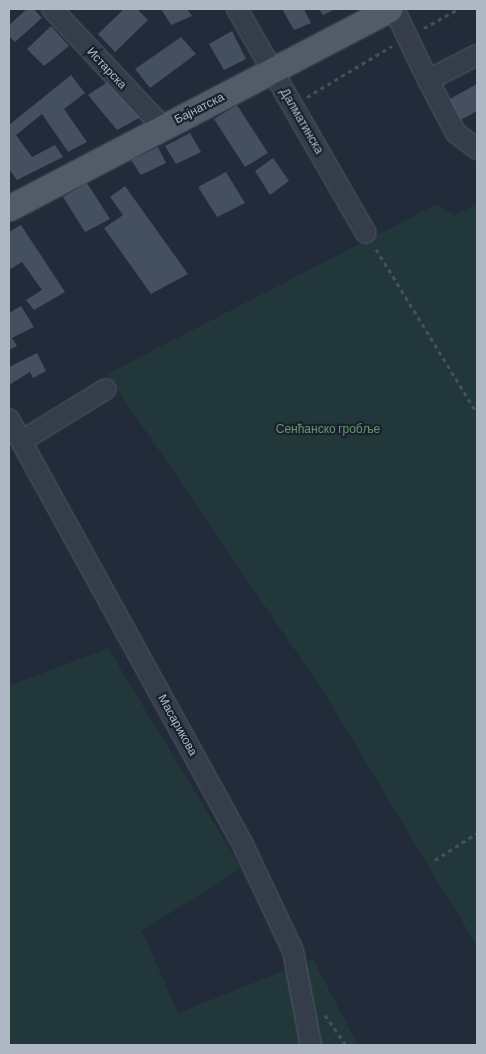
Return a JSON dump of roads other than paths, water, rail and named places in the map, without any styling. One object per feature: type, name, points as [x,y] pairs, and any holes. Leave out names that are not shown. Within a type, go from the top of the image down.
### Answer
[{"type":"main road","name":"Бајнатска","points":[[9,208],[389,9]]},
{"type":"street","name":"Истарска","points":[[52,9],[163,127]]},
{"type":"street","name":"Далматинска","points":[[237,9],[274,70],[366,233]]},
{"type":"street","points":[[394,9],[456,133],[477,149]]},
{"type":"street","points":[[428,80],[477,55]]},
{"type":"street","points":[[23,440],[106,389]]},
{"type":"street","name":"Масарикова","points":[[9,419],[23,440],[243,845],[293,951],[312,1045]]},
{"type":"park label","name":"Сенћанско гробље","points":[[328,429]]}]
